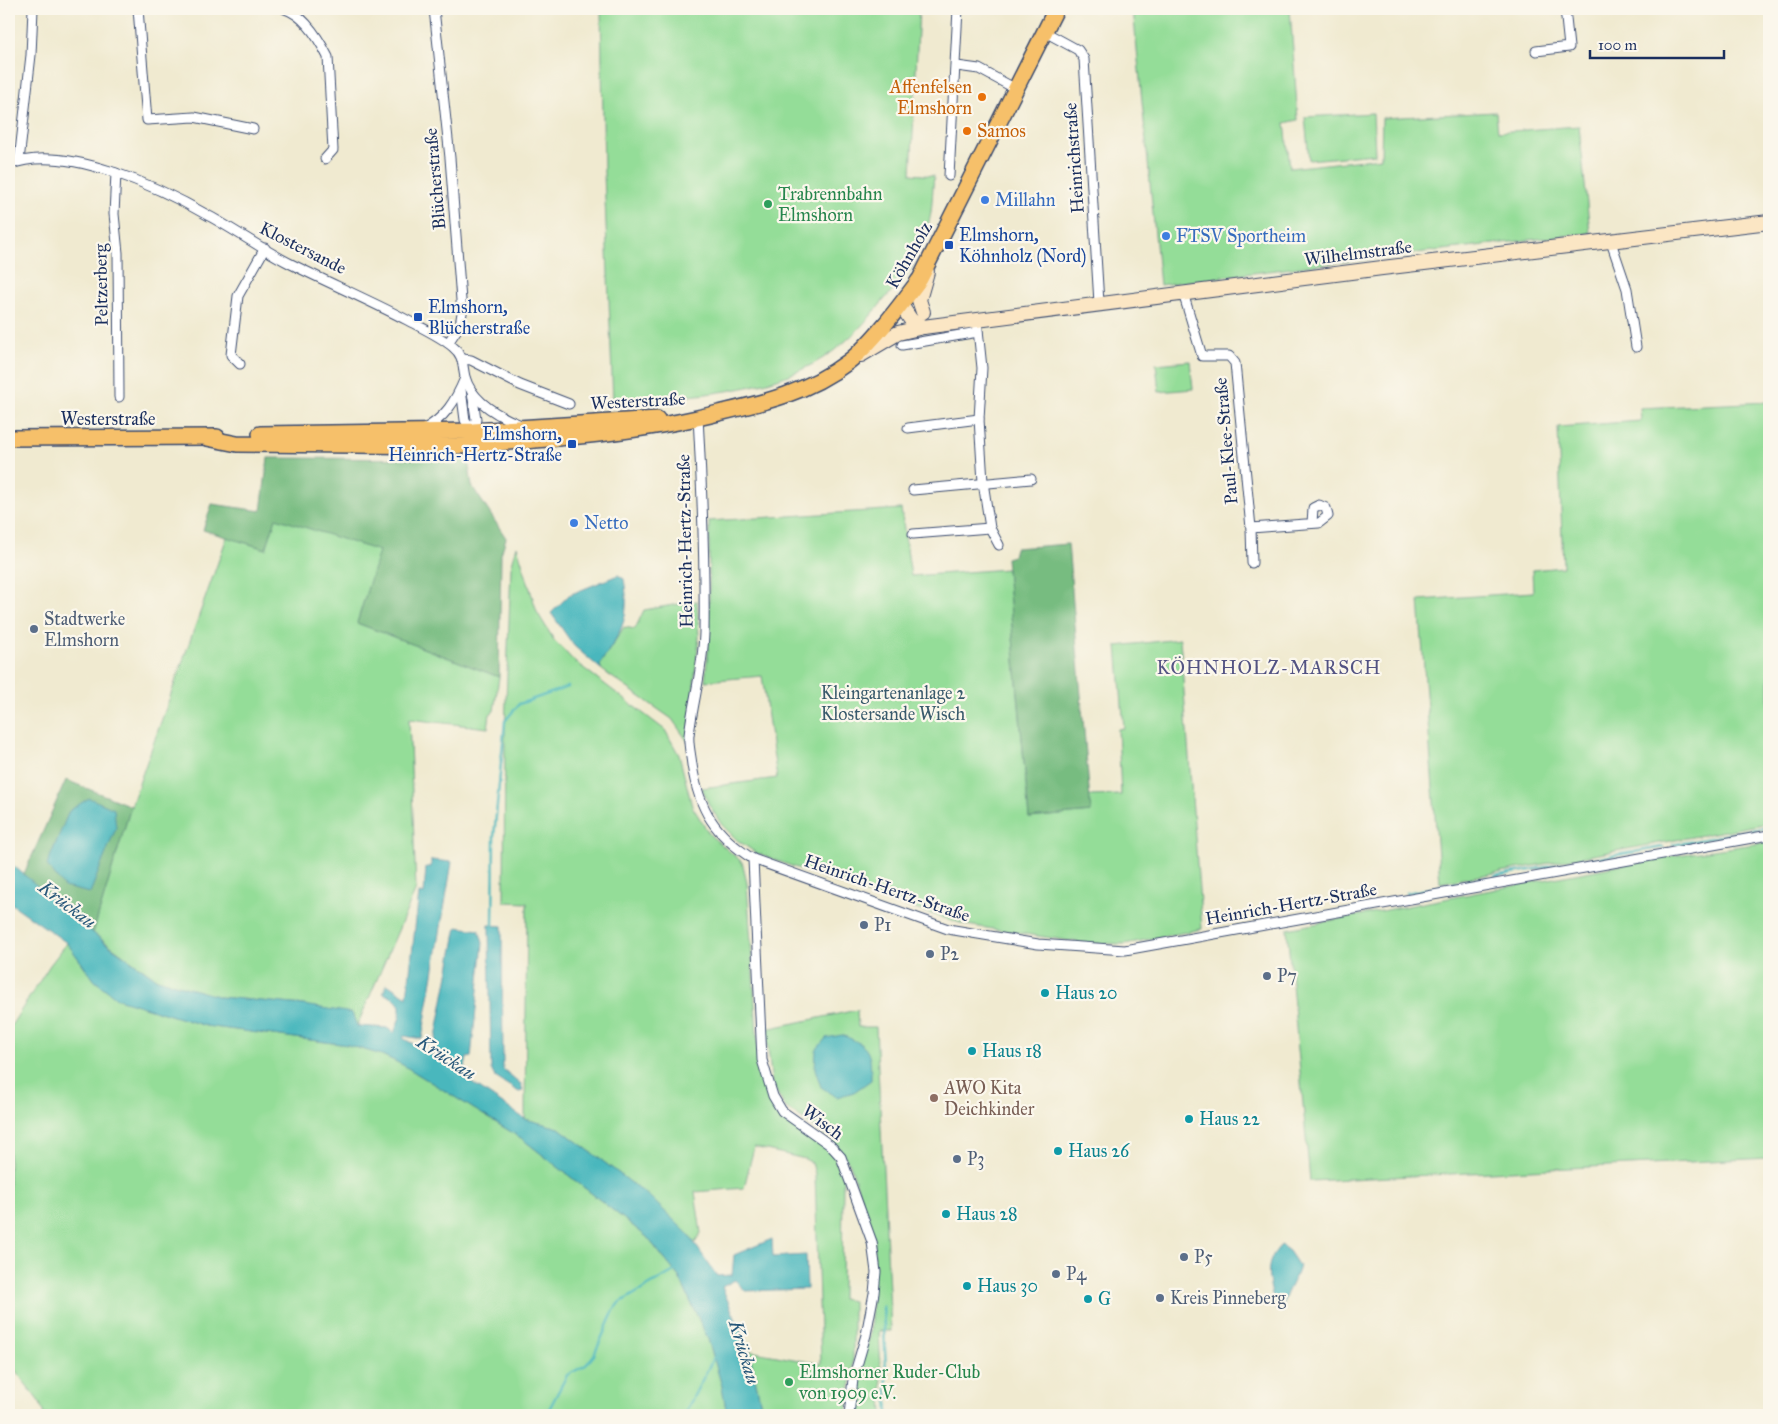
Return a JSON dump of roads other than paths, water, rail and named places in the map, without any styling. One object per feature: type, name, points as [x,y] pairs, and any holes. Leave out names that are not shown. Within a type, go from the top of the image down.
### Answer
[{"type":"main road","name":"Köhnholz","points":[[698,418],[779,399],[818,382],[850,361],[901,305],[932,256],[1056,9]]},
{"type":"main road","name":"Wilhelmstraße","points":[[901,305],[923,312],[933,318],[952,323],[977,326],[1099,304],[1769,222]]},
{"type":"main road","points":[[923,312],[919,300],[932,256]]},
{"type":"main road","points":[[901,305],[911,320],[923,327]]},
{"type":"main road","name":"Wilhelmstraße","points":[[850,361],[898,333],[952,323]]},
{"type":"main road","name":"Westerstraße","points":[[9,438],[207,438],[237,434],[418,432],[473,438],[527,427],[620,420],[698,418]]},
{"type":"main road","name":"Westerstraße","points":[[207,438],[236,444],[618,433],[698,418]]},
{"type":"street","points":[[19,161],[31,55],[33,9]]},
{"type":"street","points":[[138,9],[147,120],[194,117],[253,129]]},
{"type":"street","name":"Blücherstraße","points":[[434,9],[450,158],[462,313],[460,325],[448,343]]},
{"type":"street","points":[[949,176],[958,9]]},
{"type":"street","points":[[1536,50],[1569,47],[1565,9]]},
{"type":"street","points":[[291,10],[322,44],[328,57],[333,150],[325,159]]},
{"type":"street","name":"Heinrichstraße","points":[[1045,32],[1078,50],[1084,59],[1099,304]]},
{"type":"street","points":[[956,66],[979,69],[1016,89]]},
{"type":"street","name":"Klostersande","points":[[9,165],[19,161],[48,158],[74,161],[116,173],[207,214],[290,263],[372,301],[448,343],[463,359],[472,360],[520,385],[569,404]]},
{"type":"street","name":"Peltzerberg","points":[[116,173],[114,214],[118,253],[119,397]]},
{"type":"street","points":[[1611,242],[1627,288],[1636,347]]},
{"type":"street","points":[[240,364],[231,355],[238,296],[265,248]]},
{"type":"street","name":"Paul-Klee-Straße","points":[[1183,294],[1202,356],[1229,356],[1235,363],[1251,528],[1252,563]]},
{"type":"street","points":[[902,345],[977,326],[982,368],[979,419],[983,482],[990,528],[1000,545]]},
{"type":"street","points":[[463,359],[465,378],[480,401],[492,411],[527,427]]},
{"type":"street","points":[[418,432],[443,416],[456,399],[465,378]]},
{"type":"street","points":[[461,389],[466,420],[473,438]]},
{"type":"street","points":[[472,390],[476,419],[473,438]]},
{"type":"street","name":"Heinrich-Hertz-Straße","points":[[698,418],[703,508],[704,635],[698,684],[688,737],[695,782],[703,808],[716,830],[727,841],[753,859],[948,929],[1038,944],[1125,950],[1287,922],[1494,882],[1769,835]]},
{"type":"street","points":[[908,428],[979,419]]},
{"type":"street","points":[[913,490],[1031,479]]},
{"type":"street","name":"Paul-Klee-Straße","points":[[1251,528],[1312,523]]},
{"type":"street","points":[[912,534],[990,528]]},
{"type":"street","name":"Wisch","points":[[753,859],[762,1060],[766,1077],[773,1096],[782,1111],[830,1145],[841,1157],[872,1242],[876,1272],[874,1293],[866,1335],[853,1379],[849,1411]]},
{"type":"water","points":[[618,575],[624,579],[626,593],[625,615],[614,643],[600,664],[601,669],[574,646],[551,613],[569,595]]},
{"type":"water","points":[[89,798],[114,809],[116,828],[90,893],[64,887],[47,865],[69,811]]},
{"type":"water","name":"Krückau","points":[[431,860],[452,862],[422,1039],[404,1036],[403,1038],[450,1066],[451,1062],[433,1053],[457,927],[479,930],[483,943],[471,1057],[467,1058],[463,1077],[525,1119],[559,1128],[650,1197],[688,1234],[717,1276],[732,1275],[734,1255],[772,1239],[773,1257],[806,1255],[807,1289],[745,1291],[735,1280],[722,1287],[749,1351],[763,1415],[727,1415],[722,1386],[708,1339],[679,1277],[647,1237],[521,1138],[403,1065],[382,1055],[348,1045],[206,1026],[118,999],[95,981],[67,943],[9,902],[9,862],[104,942],[157,979],[220,997],[303,1005],[352,1013],[357,1026],[387,1028],[394,1033],[400,1017],[400,1006],[395,999],[383,993],[387,984],[407,997],[419,893],[424,894],[426,867],[431,867]]},
{"type":"water","points":[[489,925],[502,926],[503,1069],[521,1084],[523,1091],[519,1092],[495,1077],[491,1069]]},
{"type":"water","points":[[842,1035],[858,1042],[867,1050],[871,1080],[854,1092],[837,1097],[821,1087],[815,1069],[816,1050],[826,1038]]},
{"type":"water","points":[[1281,1245],[1289,1251],[1299,1266],[1287,1294],[1283,1312],[1275,1309],[1269,1276],[1271,1261]]},
{"type":"waterway","points":[[493,925],[494,837],[505,721],[519,704],[568,687]]},
{"type":"waterway","points":[[1673,845],[1769,827]]},
{"type":"waterway","points":[[1495,876],[1663,847]]},
{"type":"waterway","points":[[1406,893],[1486,878]]},
{"type":"waterway","points":[[546,1415],[567,1375],[586,1365],[594,1355],[619,1303],[676,1270]]},
{"type":"waterway","points":[[883,1306],[888,1415]]},
{"type":"waterway","points":[[684,1415],[714,1357]]},
{"type":"place","name":"Affenfelsen Elmshorn","points":[[982,97]]},
{"type":"place","name":"Samos","points":[[967,131]]},
{"type":"place","name":"Millahn","points":[[985,200]]},
{"type":"place","name":"Trabrennbahn Elmshorn","points":[[768,204]]},
{"type":"place","name":"FTSV Sportheim","points":[[1166,236]]},
{"type":"place","name":"Elmshorn, Köhnholz (Nord)","points":[[949,245]]},
{"type":"place","name":"Elmshorn, Blücherstraße","points":[[418,317]]},
{"type":"place","name":"Elmshorn, Heinrich-Hertz-Straße","points":[[572,444]]},
{"type":"place","name":"Netto","points":[[574,523]]},
{"type":"place","name":"Stadtwerke Elmshorn","points":[[34,629]]},
{"type":"place","name":"P1","points":[[864,925]]},
{"type":"place","name":"P2","points":[[930,954]]},
{"type":"place","name":"P7","points":[[1267,976]]},
{"type":"place","name":"Haus 20","points":[[1045,993]]},
{"type":"place","name":"Haus 18","points":[[972,1051]]},
{"type":"place","name":"AWO Kita Deichkinder","points":[[934,1098]]},
{"type":"place","name":"Haus 22","points":[[1189,1119]]},
{"type":"place","name":"Haus 26","points":[[1058,1151]]},
{"type":"place","name":"P3","points":[[957,1159]]},
{"type":"place","name":"Haus 28","points":[[946,1214]]},
{"type":"place","name":"P5","points":[[1184,1257]]},
{"type":"place","name":"P4","points":[[1056,1274]]},
{"type":"place","name":"Haus 30","points":[[967,1286]]},
{"type":"place","name":"Kreis Pinneberg","points":[[1160,1298]]},
{"type":"place","name":"G","points":[[1088,1299]]},
{"type":"place","name":"Elmshorner Ruder-Club von 1909 e.V.","points":[[789,1382]]},
{"type":"district","name":"KÖHNHOLZ-MARSCH","points":[[1269,667]]},
{"type":"park label","name":"Kleingartenanlage 2 Klostersande Wisch","points":[[893,703]]}]
